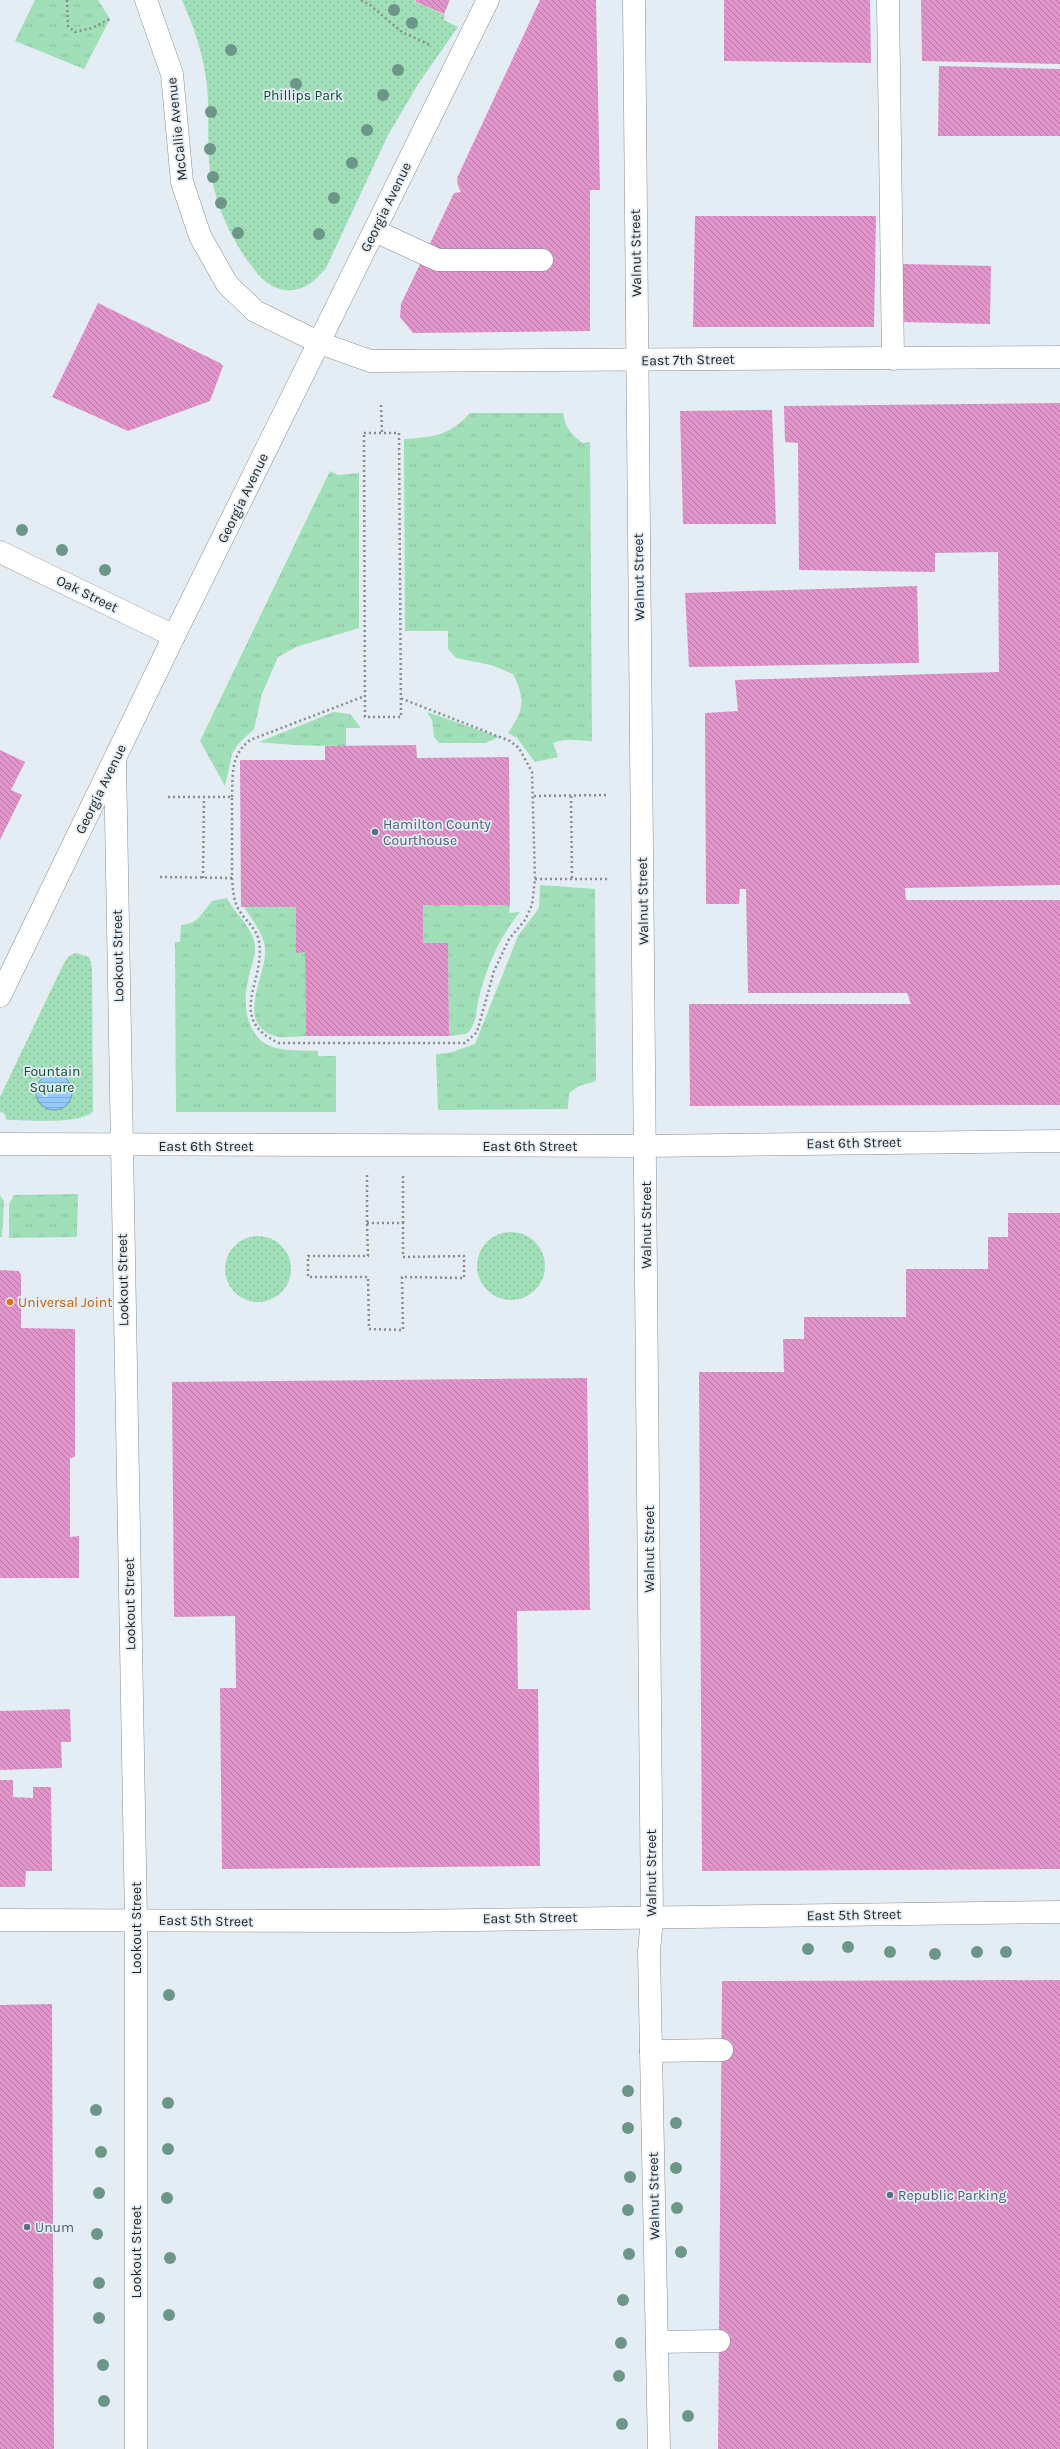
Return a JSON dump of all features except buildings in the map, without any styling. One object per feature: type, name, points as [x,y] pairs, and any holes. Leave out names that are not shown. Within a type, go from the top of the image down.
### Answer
[{"type":"street","name":"McCallie Avenue","points":[[146,0],[172,74],[182,182],[200,236],[227,284],[255,311],[320,343]]},
{"type":"street","name":"Georgia Avenue","points":[[0,996],[174,636],[320,343],[488,0]]},
{"type":"street","name":"Walnut Street","points":[[634,0],[646,1146],[652,1917],[649,1952],[659,2449]]},
{"type":"street","points":[[888,0],[893,359]]},
{"type":"street","points":[[375,231],[438,260],[542,260]]},
{"type":"street","name":"East 7th Street","points":[[320,343],[370,361],[1060,358]]},
{"type":"street","name":"Oak Street","points":[[0,552],[174,636]]},
{"type":"street","name":"Lookout Street","points":[[115,760],[136,1920],[136,2449]]},
{"type":"street","name":"East 6th Street","points":[[0,1144],[121,1146],[646,1146],[1060,1141]]},
{"type":"street","name":"East 5th Street","points":[[0,1920],[391,1921],[1060,1912]]},
{"type":"street","points":[[651,2051],[722,2050]]},
{"type":"street","points":[[657,2342],[719,2341]]},
{"type":"path","points":[[67,0],[68,26],[75,32],[92,28],[110,19]]},
{"type":"path","points":[[360,0],[370,4],[402,32],[438,49],[457,63]]},
{"type":"path","points":[[381,405],[382,433]]},
{"type":"path","points":[[364,433],[382,433],[399,434],[401,717],[365,717],[364,433]]},
{"type":"path","points":[[365,696],[250,740],[240,748],[235,760],[232,797],[232,878],[234,896],[239,911],[254,929],[258,939],[259,961],[251,994],[251,1014],[254,1026],[265,1037],[279,1043],[465,1043],[477,1032],[494,971],[509,939],[525,920],[532,905],[535,879],[534,796],[532,772],[527,759],[519,748],[510,741],[400,698]]},
{"type":"path","points":[[534,796],[608,795]]},
{"type":"path","points":[[571,796],[572,879]]},
{"type":"path","points":[[165,797],[232,797]]},
{"type":"path","points":[[203,878],[204,798]]},
{"type":"path","points":[[160,877],[232,878]]},
{"type":"path","points":[[535,879],[608,879]]},
{"type":"path","points":[[366,1146],[368,1256],[308,1256],[308,1277],[368,1276],[369,1329],[403,1330],[402,1277],[464,1278],[464,1256],[403,1257],[403,1146]]},
{"type":"path","points":[[367,1223],[403,1223]]},
{"type":"green space","points":[[35,0],[98,0],[110,19],[84,69],[15,41]]},
{"type":"green space","name":"Phillips Park","points":[[182,0],[416,0],[415,2],[445,15],[444,20],[458,27],[420,81],[388,135],[326,268],[311,283],[300,289],[280,289],[274,287],[261,278],[233,238],[222,214],[214,188],[209,162],[208,99],[206,78],[197,38]]},
{"type":"green space","points":[[470,413],[563,413],[567,427],[572,434],[583,443],[590,442],[592,741],[568,740],[553,743],[558,757],[535,762],[517,738],[508,733],[520,711],[521,704],[520,691],[513,674],[491,665],[456,658],[448,649],[448,631],[405,631],[404,439],[433,436],[448,431]]},
{"type":"green space","points":[[330,471],[338,475],[359,473],[359,628],[296,647],[278,657],[262,694],[254,729],[238,744],[232,754],[225,786],[200,741]]},
{"type":"green space","points":[[334,712],[350,714],[361,728],[346,728],[346,746],[259,742]]},
{"type":"green space","points":[[427,712],[499,737],[485,743],[439,743],[434,737],[432,720]]},
{"type":"green space","points":[[540,885],[595,889],[596,1081],[579,1086],[569,1093],[568,1109],[438,1110],[436,1054],[449,1053],[475,1044],[518,936],[539,908]]},
{"type":"green space","points":[[227,898],[247,926],[255,945],[255,954],[246,989],[246,1006],[249,1023],[258,1037],[269,1046],[290,1050],[318,1051],[318,1056],[336,1056],[336,1112],[176,1112],[175,942],[180,942],[181,925],[192,923],[196,920],[212,901]]},
{"type":"green space","points":[[423,905],[510,905],[509,913],[520,912],[506,932],[489,965],[481,989],[474,1023],[466,1034],[449,1036],[448,943],[423,943]]},
{"type":"green space","points":[[244,907],[296,907],[296,952],[305,952],[306,1036],[278,1037],[263,1030],[256,1020],[254,1009],[255,997],[265,959],[265,948],[260,932]]},
{"type":"green space","name":"Fountain Square","points":[[76,953],[89,957],[92,967],[93,1112],[75,1119],[52,1121],[7,1120],[4,1113],[0,1112],[0,1097],[64,963],[69,956]]},
{"type":"green space","points":[[78,1194],[77,1237],[9,1238],[9,1204],[14,1195]]},
{"type":"green space","points":[[0,1195],[4,1201],[2,1237],[0,1237]]},
{"type":"green space","points":[[511,1232],[524,1235],[535,1242],[542,1253],[545,1266],[542,1279],[535,1290],[524,1297],[511,1300],[498,1297],[487,1290],[480,1279],[477,1266],[480,1253],[487,1242],[498,1235]]},
{"type":"green space","points":[[251,1236],[265,1236],[277,1241],[286,1250],[291,1262],[289,1282],[282,1293],[265,1302],[251,1302],[239,1297],[230,1288],[225,1276],[225,1262],[230,1250],[239,1241]]},
{"type":"water","points":[[58,1074],[67,1079],[71,1085],[71,1099],[67,1105],[58,1110],[50,1110],[41,1105],[37,1099],[36,1088],[41,1079],[47,1075]]},
{"type":"place","name":"Hamilton County Courthouse","points":[[375,832]]},
{"type":"place","name":"Universal Joint","points":[[10,1302]]},
{"type":"place","name":"Republic Parking","points":[[890,2195]]},
{"type":"place","name":"Unum","points":[[27,2227]]}]
